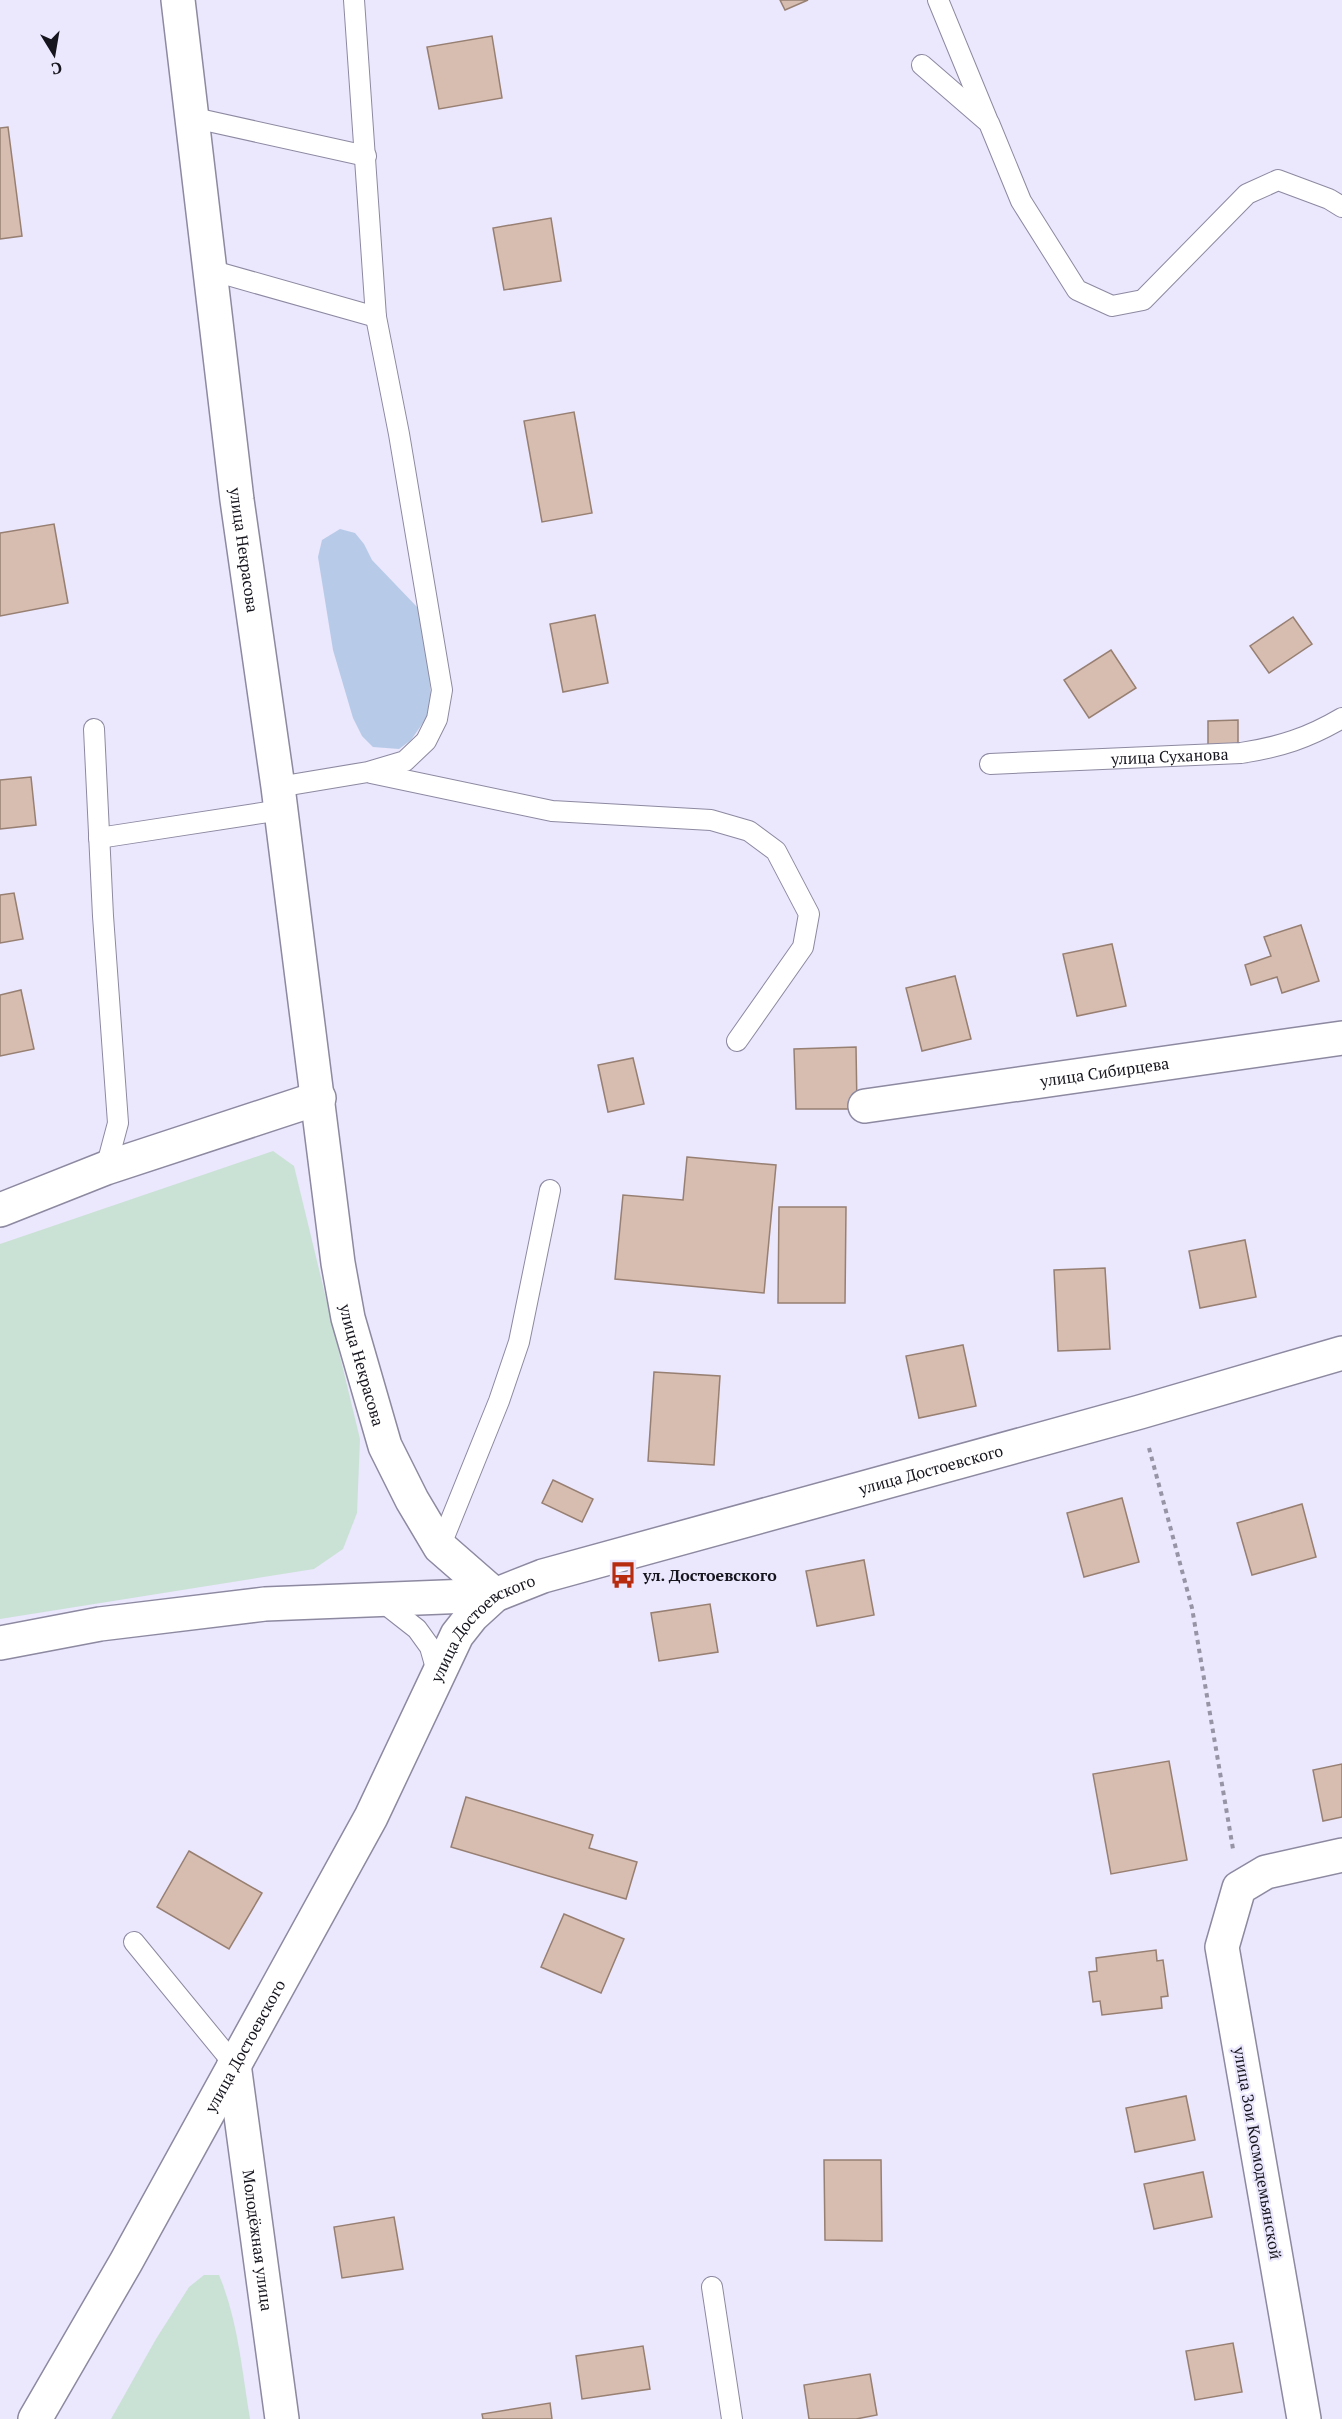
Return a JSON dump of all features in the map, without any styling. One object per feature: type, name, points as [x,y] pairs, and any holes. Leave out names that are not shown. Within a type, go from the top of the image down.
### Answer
[{"type":"main road","name":"улица Некрасова","points":[[178,0],[237,500],[319,1098],[338,1263],[348,1318],[385,1446],[412,1500],[440,1547],[495,1595]]},
{"type":"main road","name":"улица Сибирцева","points":[[865,1106],[1342,1038]]},
{"type":"main road","points":[[0,1210],[106,1168],[319,1098]]},
{"type":"main road","name":"улица Достоевского","points":[[34,2419],[126,2262],[370,1817],[457,1635],[472,1616],[495,1595],[543,1576],[1140,1413],[1342,1353]]},
{"type":"main road","points":[[0,1643],[100,1624],[265,1604],[495,1595]]},
{"type":"main road","points":[[1239,1888],[1266,1872],[1342,1855]]},
{"type":"main road","name":"улица Зои Космодемьянской","points":[[1239,1888],[1222,1947],[1304,2419]]},
{"type":"main road","name":"Молодёжная улица","points":[[234,2064],[282,2419]]},
{"type":"lane","points":[[99,838],[279,798],[405,760],[426,741],[437,719],[442,690],[399,434],[376,317],[354,0]]},
{"type":"lane","points":[[938,0],[1021,201],[1077,290],[1112,306],[1143,300],[1248,194],[1278,180],[1329,199],[1342,207]]},
{"type":"lane","points":[[922,65],[989,123]]},
{"type":"lane","points":[[190,117],[366,156]]},
{"type":"lane","points":[[210,270],[376,317]]},
{"type":"lane","name":"улица Суханова","points":[[990,764],[1240,753],[1276,748],[1315,734],[1342,718]]},
{"type":"lane","points":[[94,729],[118,1123],[106,1168]]},
{"type":"lane","points":[[368,772],[552,811],[711,820],[749,831],[776,851],[794,880],[809,914],[803,947],[737,1041]]},
{"type":"lane","points":[[440,1547],[499,1401],[519,1342],[550,1190]]},
{"type":"lane","points":[[380,1600],[417,1629],[430,1647],[438,1675]]},
{"type":"lane","points":[[134,1942],[234,2064]]},
{"type":"lane","points":[[712,2287],[732,2419]]},
{"type":"path","points":[[1140,1413],[1192,1608],[1239,1888]]},
{"type":"green space","points":[[273,1151],[294,1166],[360,1439],[357,1513],[343,1549],[314,1569],[0,1619],[0,1244]]},
{"type":"green space","points":[[204,2275],[219,2275],[231,2310],[250,2419],[111,2419],[156,2339],[189,2287]]},
{"type":"water","points":[[340,529],[355,533],[372,560],[418,608],[428,663],[431,696],[427,717],[411,740],[399,749],[373,747],[362,736],[353,718],[333,650],[318,557],[322,540]]},
{"type":"building","points":[[780,0],[808,0],[785,10]]},
{"type":"building","points":[[492,36],[502,98],[439,109],[427,47]]},
{"type":"building","points":[[8,127],[22,236],[0,239],[0,128]]},
{"type":"building","points":[[551,218],[561,281],[504,290],[493,228]]},
{"type":"building","points":[[574,412],[592,513],[542,522],[524,421]]},
{"type":"building","points":[[54,524],[68,603],[0,616],[0,533]]},
{"type":"building","points":[[595,615],[608,683],[563,692],[550,624]]},
{"type":"building","points":[[1293,617],[1312,644],[1269,673],[1250,646]]},
{"type":"building","points":[[1111,650],[1136,688],[1089,718],[1064,680]]},
{"type":"building","points":[[1238,720],[1238,750],[1208,751],[1208,721]]},
{"type":"building","points":[[31,777],[36,825],[0,829],[0,780]]},
{"type":"building","points":[[14,893],[23,939],[0,943],[0,895]]},
{"type":"building","points":[[1301,925],[1319,981],[1282,993],[1277,977],[1251,985],[1245,965],[1271,956],[1264,937]]},
{"type":"building","points":[[1112,944],[1126,1006],[1077,1016],[1063,954]]},
{"type":"building","points":[[955,976],[971,1039],[922,1051],[906,988]]},
{"type":"building","points":[[21,990],[34,1049],[0,1056],[0,995]]},
{"type":"building","points":[[856,1047],[857,1109],[796,1109],[794,1049]]},
{"type":"building","points":[[633,1058],[644,1104],[608,1112],[598,1065]]},
{"type":"building","points":[[687,1157],[776,1165],[764,1293],[615,1279],[623,1195],[683,1200]]},
{"type":"building","points":[[779,1207],[846,1207],[845,1303],[778,1303]]},
{"type":"building","points":[[1245,1240],[1256,1297],[1200,1308],[1189,1251]]},
{"type":"building","points":[[1105,1268],[1110,1349],[1058,1351],[1054,1270]]},
{"type":"building","points":[[963,1345],[976,1406],[919,1418],[906,1356]]},
{"type":"building","points":[[654,1372],[720,1376],[714,1465],[648,1461]]},
{"type":"building","points":[[553,1480],[593,1499],[582,1522],[542,1503]]},
{"type":"building","points":[[1122,1498],[1139,1562],[1084,1577],[1067,1513]]},
{"type":"building","points":[[1302,1504],[1316,1557],[1252,1575],[1237,1523]]},
{"type":"building","points":[[864,1560],[874,1615],[817,1626],[806,1571]]},
{"type":"building","points":[[710,1604],[718,1652],[659,1661],[651,1613]]},
{"type":"building","points":[[1169,1761],[1187,1860],[1111,1874],[1093,1774]]},
{"type":"building","points":[[1342,1764],[1342,1817],[1323,1821],[1313,1770]]},
{"type":"building","points":[[466,1797],[593,1835],[589,1848],[637,1862],[626,1899],[451,1847]]},
{"type":"building","points":[[189,1851],[262,1893],[229,1949],[157,1907]]},
{"type":"building","points":[[564,1914],[624,1939],[601,1993],[541,1967]]},
{"type":"building","points":[[1156,1950],[1157,1961],[1163,1960],[1168,1996],[1161,1997],[1162,2008],[1102,2015],[1100,2001],[1093,2002],[1089,1972],[1097,1971],[1096,1958]]},
{"type":"building","points":[[1186,2096],[1195,2140],[1135,2152],[1126,2108]]},
{"type":"building","points":[[824,2160],[881,2160],[882,2241],[825,2240]]},
{"type":"building","points":[[1203,2172],[1212,2217],[1154,2229],[1144,2184]]},
{"type":"building","points":[[394,2217],[403,2269],[342,2278],[334,2227]]},
{"type":"building","points":[[1233,2343],[1242,2392],[1195,2400],[1186,2351]]},
{"type":"building","points":[[643,2346],[650,2389],[582,2399],[576,2356]]},
{"type":"building","points":[[870,2374],[877,2415],[856,2419],[809,2419],[804,2385]]},
{"type":"building","points":[[550,2403],[552,2419],[483,2419],[482,2414]]},
{"type":"place","name":"ул. Достоевского","points":[[623,1575]]}]
